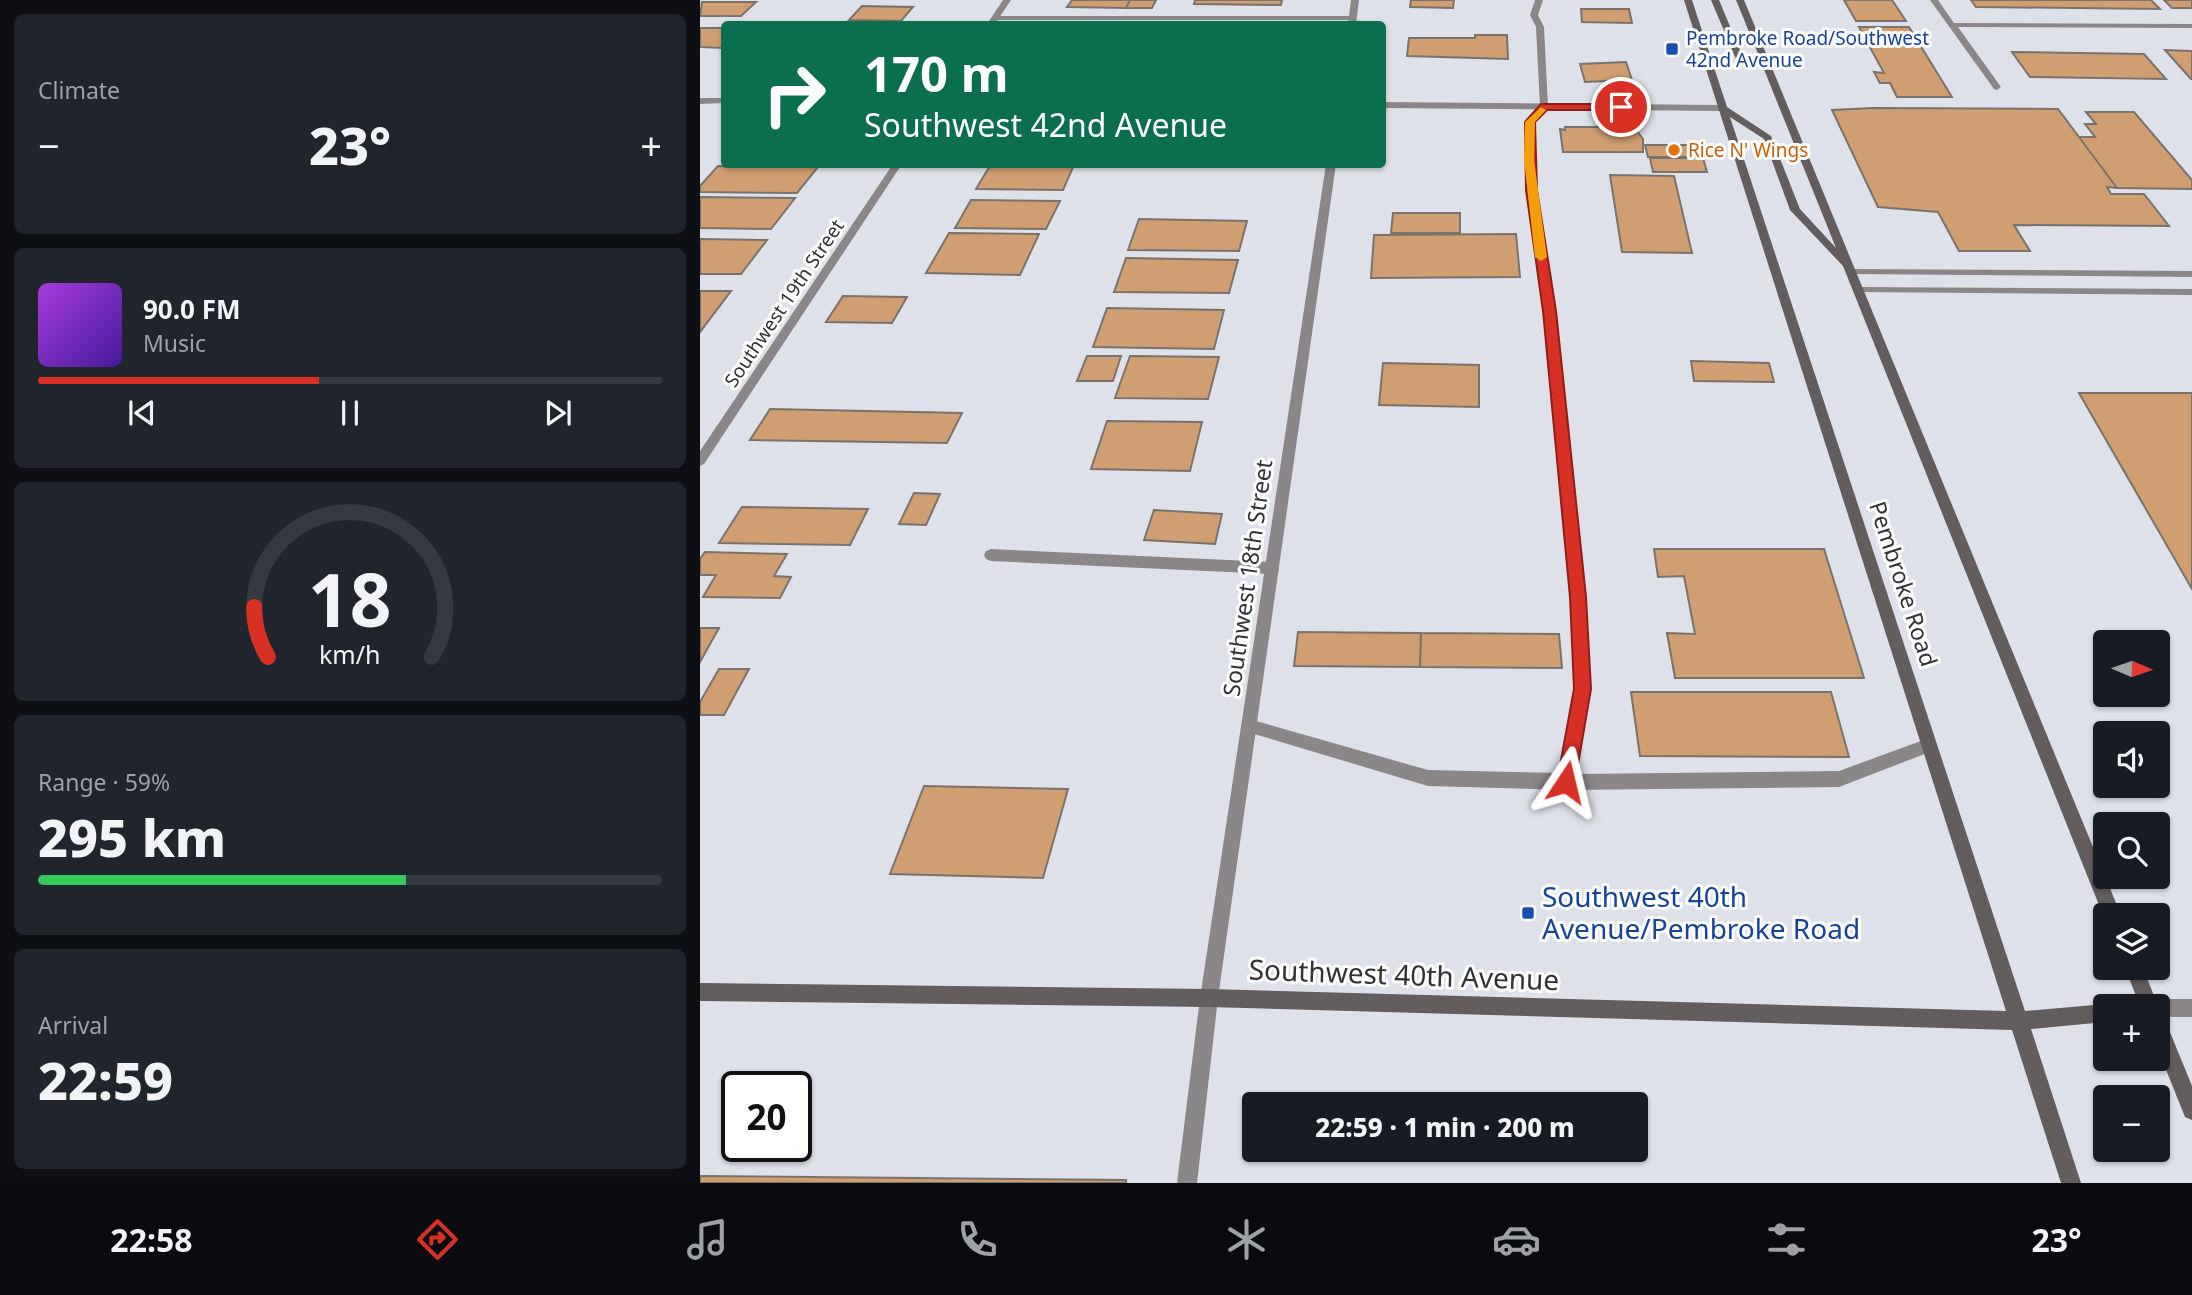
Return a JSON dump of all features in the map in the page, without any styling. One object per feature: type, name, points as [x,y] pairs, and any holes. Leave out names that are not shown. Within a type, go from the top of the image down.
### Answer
[{"type":"main road","name":"Pembroke Road","points":[[1688,0],[2071,1183]]},
{"type":"main road","points":[[1715,0],[1735,53],[1743,61],[1767,66]]},
{"type":"main road","points":[[1740,0],[2107,903]]},
{"type":"main road","points":[[1723,108],[1768,138],[1795,211],[1852,272]]},
{"type":"main road","name":"Southwest 40th Avenue","points":[[700,992],[1209,998],[2019,1021],[2093,1014]]},
{"type":"main road","points":[[2170,1056],[2192,1110]]},
{"type":"street","points":[[993,21],[1007,0]]},
{"type":"street","points":[[993,21],[1352,21],[1355,0]]},
{"type":"street","points":[[1539,0],[1534,15],[1540,27],[1544,107],[1530,122],[1529,160],[1554,352],[1578,597],[1582,689],[1566,782]]},
{"type":"street","points":[[1934,0],[1997,87]]},
{"type":"street","points":[[1952,25],[2192,26]]},
{"type":"street","points":[[700,101],[721,101]]},
{"type":"street","points":[[1386,105],[1723,108]]},
{"type":"street","name":"Southwest 19th Street","points":[[700,461],[895,168]]},
{"type":"street","name":"Southwest 18th Street","points":[[1187,1183],[1209,998],[1330,168]]},
{"type":"street","points":[[1852,272],[2192,275]]},
{"type":"street","points":[[1938,273],[1947,291]]},
{"type":"street","points":[[2072,275],[2082,292]]},
{"type":"street","points":[[1860,290],[2192,292]]},
{"type":"street","points":[[991,555],[1272,568]]},
{"type":"street","points":[[1249,726],[1428,778],[1566,782],[1839,779],[1928,745]]},
{"type":"street","points":[[2170,1009],[2192,1008]]},
{"type":"building","points":[[1072,0],[1130,0],[1126,8],[1067,7]]},
{"type":"building","points":[[1130,0],[1156,0],[1152,8],[1126,8]]},
{"type":"building","points":[[1195,0],[1282,0],[1281,5],[1194,4]]},
{"type":"building","points":[[1411,0],[1454,0],[1453,8],[1410,7]]},
{"type":"building","points":[[1844,0],[1892,0],[1906,21],[1856,21]]},
{"type":"building","points":[[1971,0],[2151,0],[2160,9],[1976,7]]},
{"type":"building","points":[[2164,0],[2192,0],[2192,8],[2172,8]]},
{"type":"building","points":[[702,2],[756,2],[741,16],[700,16]]},
{"type":"building","points":[[862,6],[913,7],[901,21],[849,20]]},
{"type":"building","points":[[1581,9],[1629,9],[1632,23],[1582,22]]},
{"type":"building","points":[[1859,27],[1909,27],[1952,97],[1897,97],[1890,83],[1880,83],[1874,72],[1884,73]]},
{"type":"building","points":[[700,28],[721,28],[721,48],[700,47]]},
{"type":"building","points":[[1475,35],[1507,35],[1508,59],[1407,56],[1409,38],[1475,38]]},
{"type":"building","points":[[2165,50],[2192,51],[2192,79],[2191,79]]},
{"type":"building","points":[[2012,52],[2144,54],[2166,79],[2030,77]]},
{"type":"building","points":[[1626,62],[1632,80],[1585,82],[1580,64]]},
{"type":"building","points":[[2058,109],[2117,188],[2107,187],[2111,194],[2144,194],[2169,226],[2014,225],[2030,251],[1959,251],[1938,212],[1878,207],[1832,110]]},
{"type":"building","points":[[2086,112],[2134,112],[2192,180],[2192,189],[2117,188],[2079,137],[2095,137],[2085,124],[2096,124]]},
{"type":"building","points":[[1565,127],[1634,127],[1643,139],[1643,152],[1563,152],[1560,129],[1565,130]]},
{"type":"building","points":[[1645,145],[1703,145],[1707,157],[1648,157]]},
{"type":"building","points":[[1650,158],[1703,158],[1707,172],[1653,172]]},
{"type":"building","points":[[718,166],[817,168],[797,193],[700,192],[700,186]]},
{"type":"building","points":[[989,168],[1073,168],[1063,190],[976,189]]},
{"type":"building","points":[[1610,175],[1674,176],[1692,253],[1622,252]]},
{"type":"building","points":[[700,197],[795,198],[771,229],[700,228]]},
{"type":"building","points":[[971,200],[1060,201],[1046,229],[955,228]]},
{"type":"building","points":[[1393,213],[1460,213],[1460,233],[1391,233]]},
{"type":"building","points":[[1139,219],[1247,221],[1239,251],[1128,250]]},
{"type":"building","points":[[949,233],[1039,234],[1020,275],[926,273]]},
{"type":"building","points":[[1516,234],[1520,277],[1371,278],[1374,235]]},
{"type":"building","points":[[700,239],[767,240],[741,274],[700,274]]},
{"type":"building","points":[[1126,258],[1238,260],[1229,293],[1114,292]]},
{"type":"building","points":[[700,291],[731,291],[700,332]]},
{"type":"building","points":[[843,296],[907,297],[892,323],[826,322]]},
{"type":"building","points":[[1107,308],[1224,310],[1214,349],[1093,347]]},
{"type":"building","points":[[1087,356],[1121,356],[1113,381],[1077,381]]},
{"type":"building","points":[[1130,356],[1219,357],[1208,399],[1115,398]]},
{"type":"building","points":[[1691,361],[1769,363],[1774,382],[1694,381]]},
{"type":"building","points":[[1383,363],[1479,365],[1479,407],[1379,405]]},
{"type":"building","points":[[2079,393],[2192,393],[2192,589]]},
{"type":"building","points":[[770,409],[962,413],[947,443],[750,440]]},
{"type":"building","points":[[1107,421],[1202,422],[1190,471],[1091,469]]},
{"type":"building","points":[[914,493],[940,494],[926,525],[899,524]]},
{"type":"building","points":[[742,507],[868,509],[850,545],[719,543]]},
{"type":"building","points":[[1154,510],[1222,514],[1215,544],[1144,540]]},
{"type":"building","points":[[1654,549],[1824,549],[1864,678],[1675,678],[1667,633],[1695,634],[1684,576],[1658,577]]},
{"type":"building","points":[[705,552],[787,554],[774,576],[791,577],[780,598],[703,597],[716,575],[700,575],[700,559]]},
{"type":"building","points":[[700,628],[719,628],[700,662]]},
{"type":"building","points":[[1298,632],[1421,633],[1420,667],[1294,666]]},
{"type":"building","points":[[1421,633],[1559,634],[1562,668],[1420,667]]},
{"type":"building","points":[[719,669],[749,669],[724,715],[700,715],[700,702]]},
{"type":"building","points":[[1631,692],[1831,692],[1849,757],[1640,756]]},
{"type":"building","points":[[924,786],[1068,789],[1043,878],[890,874]]},
{"type":"building","points":[[700,1176],[1126,1180],[1126,1183],[700,1183]]},
{"type":"slow traffic","points":[[1541,110],[1530,122],[1529,160],[1541,257]]},
{"type":"place","name":"Pembroke Road/Southwest 42nd Avenue","points":[[1672,49]]},
{"type":"place","name":"Rice N' Wings","points":[[1674,150]]},
{"type":"place","name":"Southwest 40th Avenue/Pembroke Road","points":[[1528,913]]},
{"type":"route","points":[[1566,782],[1582,689],[1578,597],[1549,311],[1531,190],[1530,122],[1544,107],[1621,107]]}]
